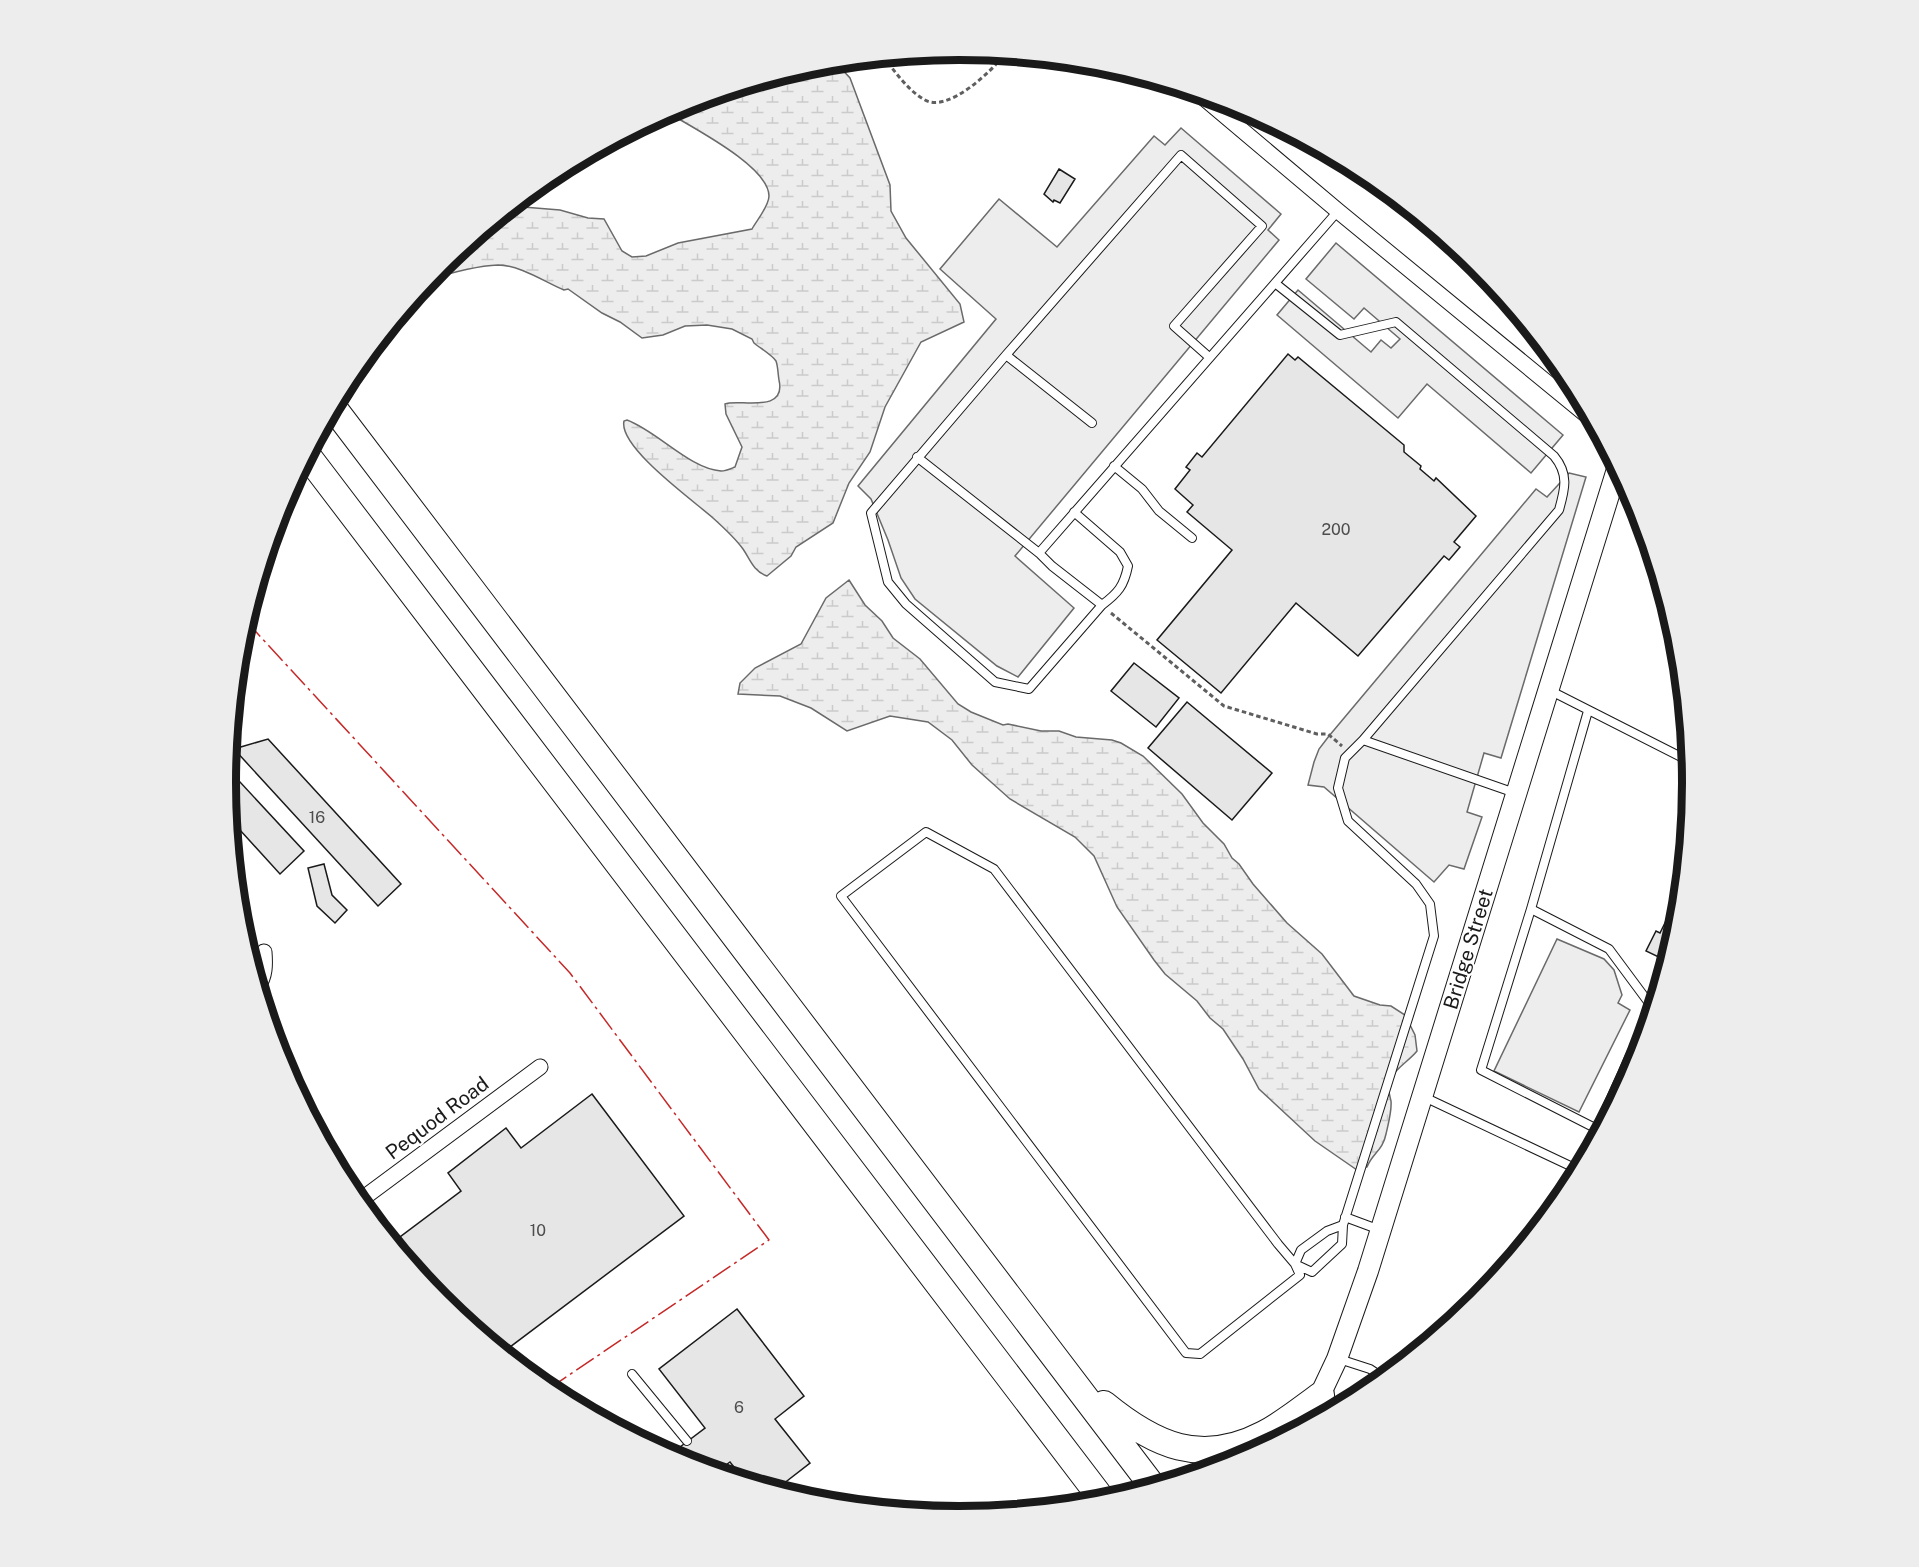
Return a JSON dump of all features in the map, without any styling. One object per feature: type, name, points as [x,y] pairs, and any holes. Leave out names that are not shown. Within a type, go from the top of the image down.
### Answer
[{"type":"highway","points":[[338,413],[1149,1481]]},
{"type":"highway","points":[[312,461],[1099,1493]]},
{"type":"highway","points":[[1070,1376],[1138,1430],[1164,1443],[1194,1449],[1212,1450],[1248,1441],[1280,1424],[1321,1395]]},
{"type":"highway","points":[[1024,1396],[1087,1495]]},
{"type":"street","points":[[1214,107],[1577,407]]},
{"type":"street","name":"Bridge Street","points":[[1311,1415],[1337,1359],[1380,1230],[1614,478]]},
{"type":"street","points":[[263,977],[264,952]]},
{"type":"street","name":"Pequod Road","points":[[366,1196],[540,1067]]},
{"type":"lane","points":[[1074,512],[1119,552],[1128,566],[1125,580],[1115,595],[1102,606],[1029,689],[995,682],[906,604],[888,582],[871,513],[1005,355],[1181,156],[1262,226],[1174,326],[1209,357]]},
{"type":"lane","points":[[1039,553],[1338,211]]},
{"type":"lane","points":[[1275,283],[1340,335],[1396,322],[1554,456],[1566,477],[1559,510],[1363,740],[1345,758],[1338,788],[1348,821],[1416,884],[1430,904],[1434,936],[1344,1221],[1342,1244],[1312,1272],[1295,1264],[994,869],[926,832],[841,896],[1186,1353],[1200,1354],[1300,1275],[1295,1264],[1301,1250],[1344,1221],[1380,1230]]},
{"type":"lane","points":[[1005,355],[1092,423]]},
{"type":"lane","points":[[917,457],[1102,606]]},
{"type":"lane","points":[[1114,466],[1142,489],[1159,511],[1192,538]]},
{"type":"lane","points":[[1549,690],[1682,757]]},
{"type":"lane","points":[[1588,711],[1531,909],[1481,1070],[1595,1128]]},
{"type":"lane","points":[[1363,740],[1516,794]]},
{"type":"lane","points":[[1531,909],[1609,949],[1649,1002]]},
{"type":"lane","points":[[1421,1096],[1572,1167]]},
{"type":"lane","points":[[1337,1359],[1376,1374]]},
{"type":"lane","points":[[632,1374],[687,1441]]},
{"type":"path","points":[[889,64],[915,94],[928,102],[941,103],[961,93],[999,62]]},
{"type":"path","points":[[1102,606],[1224,706],[1317,734],[1328,735],[1350,753]]},
{"type":"green space","points":[[842,70],[850,78],[890,185],[891,211],[906,238],[960,304],[964,322],[921,342],[885,407],[870,452],[849,483],[833,523],[796,547],[791,556],[767,576],[755,568],[740,545],[725,529],[645,459],[625,432],[624,421],[638,425],[697,464],[709,469],[723,471],[735,467],[742,447],[726,414],[725,404],[760,403],[776,398],[779,391],[777,365],[769,354],[752,339],[732,329],[707,325],[685,326],[663,335],[642,338],[568,289],[564,290],[515,268],[498,265],[446,274],[482,240],[523,207],[560,210],[588,218],[604,219],[622,251],[632,257],[646,256],[678,243],[752,229],[768,200],[766,184],[743,160],[677,118],[727,98],[772,85]]},
{"type":"green space","points":[[849,580],[865,605],[882,621],[893,638],[920,659],[958,704],[971,712],[1003,725],[1041,731],[1059,731],[1076,737],[1112,740],[1143,756],[1182,794],[1203,823],[1224,844],[1253,884],[1287,923],[1322,954],[1354,996],[1380,1005],[1391,1006],[1405,1015],[1415,1035],[1417,1051],[1391,1078],[1389,1092],[1391,1109],[1385,1139],[1367,1167],[1357,1170],[1315,1141],[1259,1089],[1223,1029],[1210,1018],[1197,1001],[1165,974],[1154,960],[1117,907],[1094,856],[1075,837],[1010,799],[972,765],[952,740],[928,722],[890,716],[847,731],[811,708],[780,696],[738,694],[740,683],[755,668],[801,644],[826,598]]},
{"type":"shaded area","points":[[1181,128],[1281,214],[1268,230],[1279,240],[1015,556],[1074,608],[1018,677],[997,666],[915,599],[901,578],[871,499],[858,486],[996,319],[940,269],[999,199],[1057,247],[1154,136],[1165,145]]},
{"type":"shaded area","points":[[1336,243],[1563,435],[1531,473],[1427,384],[1398,418],[1277,315],[1298,290],[1371,352],[1381,340],[1391,348],[1400,339],[1364,308],[1354,319],[1306,279]]},
{"type":"shaded area","points":[[1569,473],[1586,477],[1501,758],[1484,753],[1467,812],[1482,817],[1464,869],[1449,865],[1434,882],[1324,787],[1308,785],[1314,762],[1319,749],[1329,736],[1536,489],[1547,497]]},
{"type":"shaded area","points":[[1557,939],[1604,959],[1614,970],[1622,995],[1618,1003],[1630,1010],[1579,1112],[1494,1071]]},
{"type":"building","points":[[1059,169],[1075,179],[1060,203],[1054,200],[1053,202],[1044,194]]},
{"type":"building","points":[[1288,354],[1295,360],[1298,357],[1404,445],[1404,452],[1421,466],[1420,469],[1434,481],[1436,478],[1476,516],[1454,542],[1460,547],[1449,560],[1444,556],[1358,656],[1296,603],[1221,693],[1157,640],[1232,550],[1187,512],[1193,505],[1175,489],[1190,470],[1186,467],[1197,453],[1202,457]]},
{"type":"building","points":[[1134,663],[1179,698],[1156,727],[1111,691]]},
{"type":"building","points":[[1187,702],[1272,773],[1232,820],[1148,748]]},
{"type":"building","points":[[268,739],[401,884],[378,906],[237,753],[238,748]]},
{"type":"building","points":[[236,778],[304,851],[280,874],[238,828]]},
{"type":"building","points":[[324,864],[332,895],[347,910],[335,923],[317,906],[308,868]]},
{"type":"building","points":[[1672,909],[1661,958],[1646,951],[1656,931],[1660,933]]},
{"type":"building","points":[[592,1094],[684,1216],[508,1348],[448,1295],[398,1239],[461,1191],[448,1173],[506,1128],[521,1148]]},
{"type":"building","points":[[737,1309],[804,1396],[775,1419],[810,1463],[782,1484],[738,1472],[730,1462],[723,1467],[677,1449],[705,1428],[659,1369]]},
{"type":"power","points":[[253,629],[570,973],[769,1240],[556,1384]]}]
